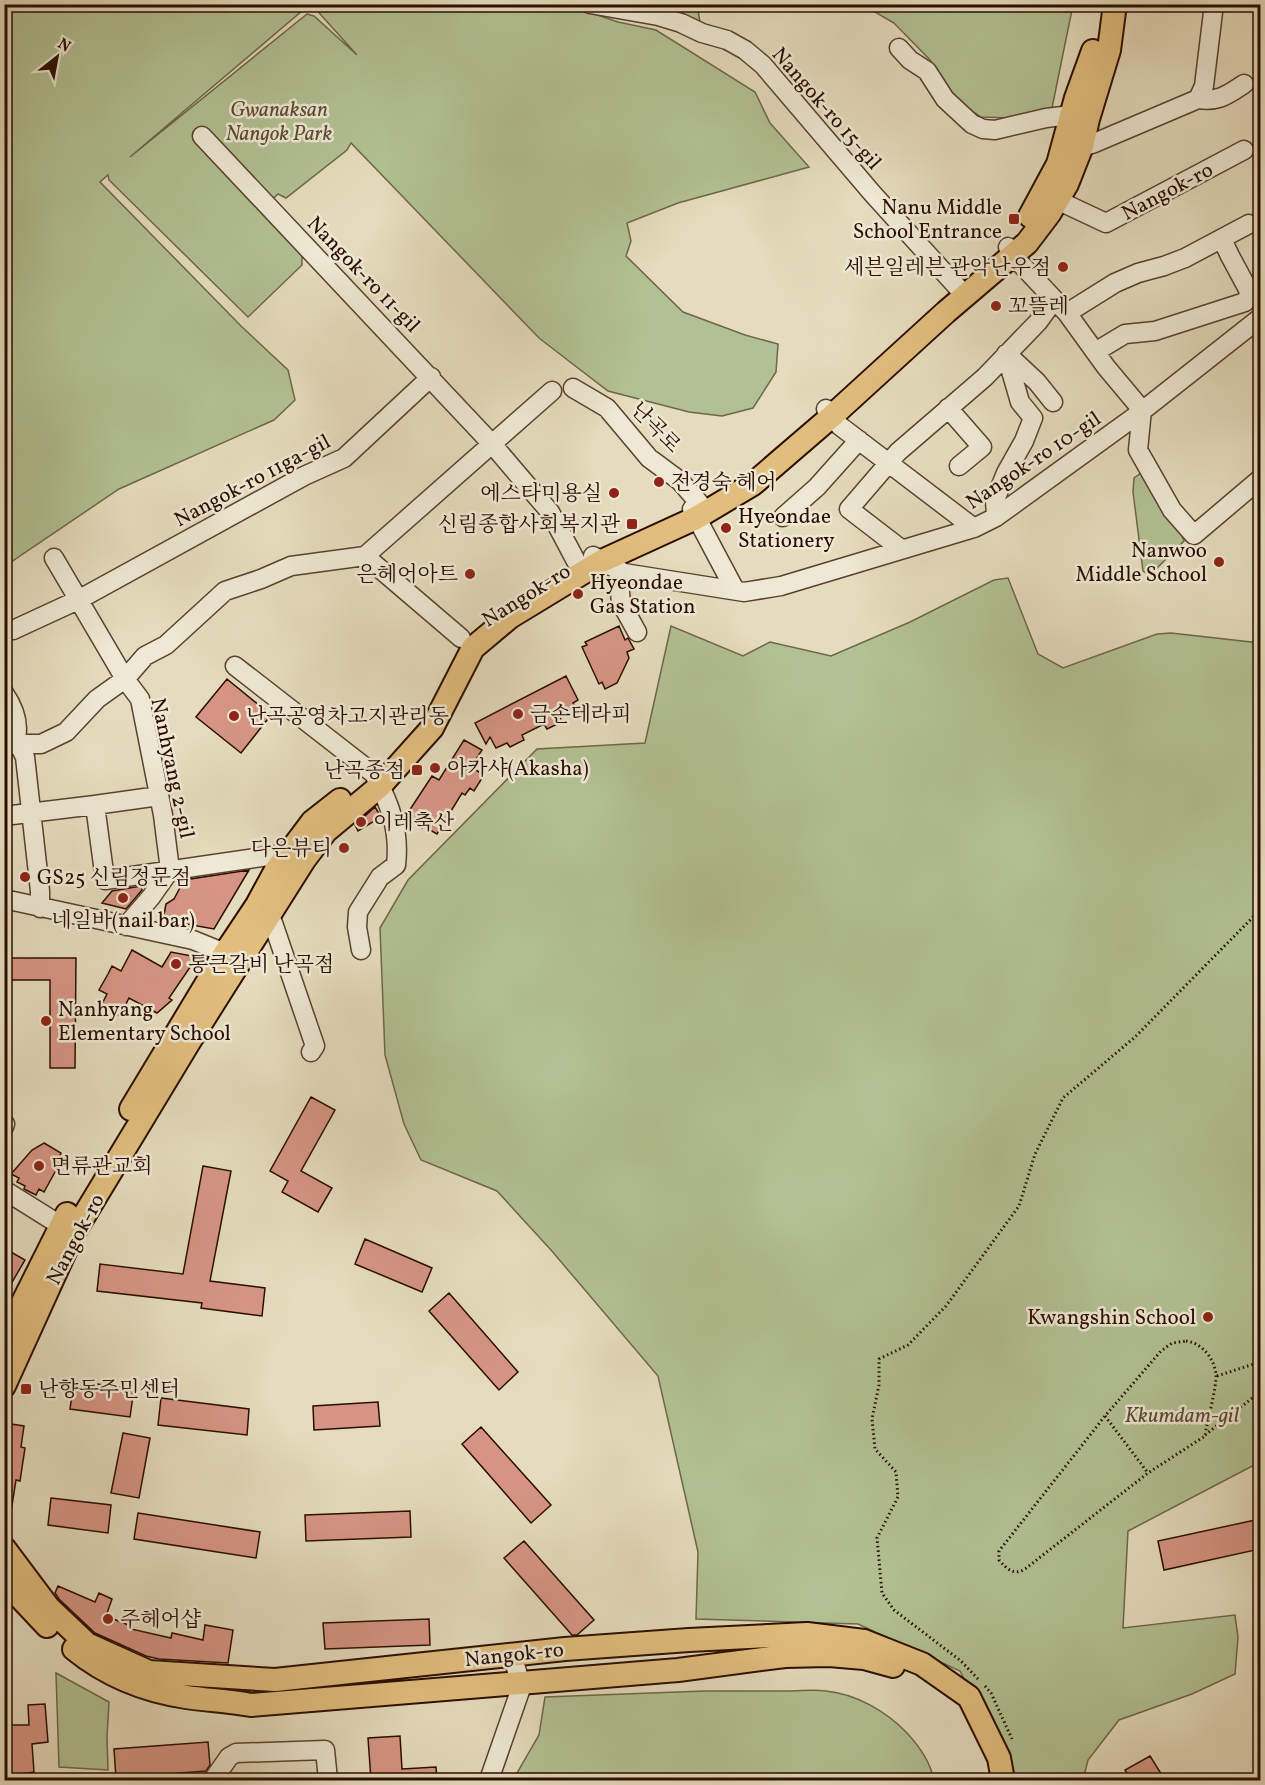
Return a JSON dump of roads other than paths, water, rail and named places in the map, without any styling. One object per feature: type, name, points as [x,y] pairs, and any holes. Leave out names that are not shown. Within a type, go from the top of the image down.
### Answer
[{"type":"main road","name":"Nangok-ro","points":[[4,1345],[60,1225],[225,952],[263,911],[326,831],[432,728],[473,648],[510,617],[597,562],[678,517],[696,510],[744,477],[829,413],[946,312],[1011,251],[1058,164],[1071,115],[1091,60],[1101,4]]},
{"type":"main road","name":"Nangok-ro","points":[[829,413],[901,338],[1011,251],[1027,243],[1057,201],[1067,184],[1082,146],[1109,50],[1116,4]]},
{"type":"main road","name":"Nangok-ro","points":[[4,1386],[73,1234],[189,1042],[263,911],[276,870],[312,822],[377,780],[422,718],[461,638],[499,607],[597,562]]},
{"type":"main road","name":"Nangok-ro","points":[[4,1548],[49,1608],[87,1644],[149,1672],[275,1680],[565,1649],[807,1634],[864,1641],[922,1664],[969,1697],[999,1758],[993,1776]]},
{"type":"main road","name":"Nangok-ro","points":[[4,1578],[48,1626],[103,1670],[142,1687],[184,1697],[251,1705],[678,1670],[785,1656],[829,1655],[864,1658],[910,1672],[945,1695],[981,1738],[993,1776]]},
{"type":"street","name":"Nangok-ro 15-gil","points":[[590,4],[681,22],[702,33],[727,40],[763,64],[872,193],[960,290]]},
{"type":"street","points":[[1198,99],[1204,86],[1215,4]]},
{"type":"street","points":[[899,48],[910,60],[927,71],[945,99],[972,124],[983,129],[995,129],[1071,115]]},
{"type":"street","points":[[1082,146],[1092,144],[1198,99],[1212,101],[1244,84]]},
{"type":"street","name":"Nangok-ro 11-gil","points":[[202,136],[431,377],[597,562]]},
{"type":"street","name":"Nangok-ro","points":[[1057,201],[1107,223],[1244,150]]},
{"type":"street","points":[[1067,313],[1115,283],[1185,258],[1249,224]]},
{"type":"street","points":[[1095,352],[1125,334],[1155,331],[1245,302],[1250,293],[1222,239]]},
{"type":"street","points":[[1011,251],[1067,313],[1106,368],[1142,410],[1138,450],[1172,510],[1194,535],[1260,479]]},
{"type":"street","points":[[902,549],[849,509],[909,442],[985,377],[1038,322],[1054,300]]},
{"type":"street","points":[[1245,302],[1258,320]]},
{"type":"street","name":"Nangok-ro 10-gil","points":[[597,562],[624,573],[744,592],[781,586],[974,528],[996,517],[1142,410],[1258,320]]},
{"type":"street","points":[[1006,354],[1037,382],[1053,402]]},
{"type":"street","points":[[996,517],[995,500],[1033,418],[1020,402],[1006,354]]},
{"type":"street","name":"Nangok-ro 11ga-gil","points":[[14,630],[78,600],[304,476],[344,458],[431,377]]},
{"type":"street","name":"난곡로","points":[[573,388],[607,408],[649,458],[680,481],[735,590]]},
{"type":"street","points":[[12,745],[41,744],[66,732],[97,699],[125,679],[145,656],[166,645],[225,591],[291,566],[365,556],[552,391]]},
{"type":"street","points":[[948,408],[982,447],[958,466]]},
{"type":"street","points":[[829,413],[840,426],[974,528]]},
{"type":"street","points":[[783,517],[817,487],[859,440]]},
{"type":"street","points":[[365,556],[461,638]]},
{"type":"street","points":[[54,558],[78,600]]},
{"type":"street","points":[[597,562],[637,632]]},
{"type":"street","name":"Nanhyang 2-gil","points":[[78,600],[125,679],[140,699],[159,796],[170,870],[126,926]]},
{"type":"street","points":[[235,666],[341,747],[377,780],[394,818],[396,865],[380,877],[358,912],[357,927],[361,950]]},
{"type":"street","points":[[4,693],[17,721],[19,733],[12,745]]},
{"type":"street","points":[[12,745],[25,757],[40,908]]},
{"type":"street","points":[[4,816],[159,796]]},
{"type":"street","points":[[95,805],[105,880],[289,853]]},
{"type":"street","points":[[4,899],[193,940],[225,952]]},
{"type":"street","points":[[263,911],[273,923],[315,1046],[311,1052]]},
{"type":"street","points":[[4,1190],[60,1225]]},
{"type":"street","points":[[489,1780],[520,1691],[520,1682],[512,1654]]},
{"type":"street","points":[[213,1780],[229,1757],[236,1754],[325,1750],[328,1780]]},
{"type":"place","name":"Nanu Middle School Entrance","points":[[1014,219]]},
{"type":"place","name":"세븐일레븐 관악난우점","points":[[1063,267]]},
{"type":"place","name":"꼬뜰레","points":[[996,306]]},
{"type":"place","name":"전경숙 헤어","points":[[659,482]]},
{"type":"place","name":"에스타미용실","points":[[614,493]]},
{"type":"place","name":"신림종합사회복지관","points":[[632,524]]},
{"type":"place","name":"Hyeondae Stationery","points":[[726,528]]},
{"type":"place","name":"Nanwoo Middle School","points":[[1219,562]]},
{"type":"place","name":"은헤어아트","points":[[470,574]]},
{"type":"place","name":"Hyeondae Gas Station","points":[[578,594]]},
{"type":"place","name":"금손테라피","points":[[518,714]]},
{"type":"place","name":"난곡공영차고지관리동","points":[[234,716]]},
{"type":"place","name":"아카샤(Akasha)","points":[[435,768]]},
{"type":"place","name":"난곡종점","points":[[417,770]]},
{"type":"place","name":"이레축산","points":[[361,822]]},
{"type":"place","name":"다은뷰티","points":[[344,848]]},
{"type":"place","name":"GS25 신림정문점","points":[[25,877]]},
{"type":"place","name":"네일바(nail bar)","points":[[123,898]]},
{"type":"place","name":"통큰갈비 난곡점","points":[[176,964]]},
{"type":"place","name":"Nanhyang Elementary School","points":[[46,1021]]},
{"type":"place","name":"면류관교회","points":[[39,1166]]},
{"type":"place","name":"Kwangshin School","points":[[1208,1317]]},
{"type":"place","name":"난향동주민센터","points":[[26,1389]]},
{"type":"place","name":"주헤어샵","points":[[108,1619]]},
{"type":"park label","name":"Gwanaksan Nangok Park","points":[[279,121]]},
{"type":"park label","name":"Kkumdam-gil","points":[[1182,1415]]}]
